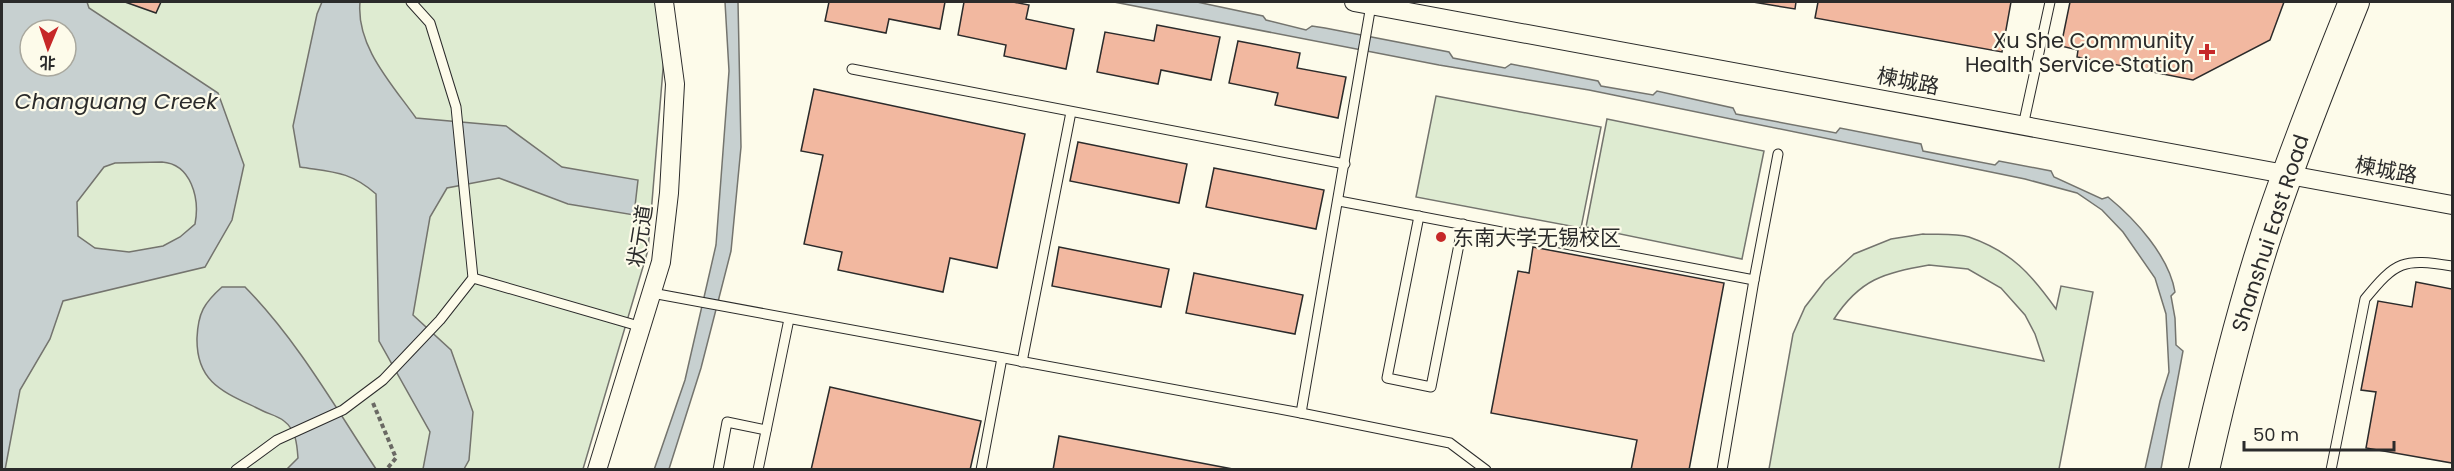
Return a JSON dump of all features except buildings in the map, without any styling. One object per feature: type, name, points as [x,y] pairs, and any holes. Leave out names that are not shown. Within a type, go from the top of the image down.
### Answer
[{"type":"highway","name":"Shanshui East Road","points":[[2225,470],[2256,326],[2274,267],[2313,104],[2354,2]]},
{"type":"highway","name":"Shanshui East Road","points":[[2204,470],[2243,310],[2297,176],[2374,2]]},
{"type":"street","name":"状元道","points":[[597,470],[661,262],[669,193],[674,95],[664,2]]},
{"type":"street","name":"楝城路","points":[[1366,3],[2452,206]]},
{"type":"lane","points":[[236,470],[277,441],[343,410],[383,380],[440,320],[473,278],[456,107],[430,23],[411,2]]},
{"type":"lane","points":[[2023,126],[2049,2]]},
{"type":"lane","points":[[1301,413],[1345,164],[1366,3]]},
{"type":"lane","points":[[852,69],[1345,164]]},
{"type":"lane","points":[[1022,362],[1071,112]]},
{"type":"lane","points":[[1722,470],[1778,154]]},
{"type":"lane","points":[[1339,201],[1754,280]]},
{"type":"lane","points":[[1419,216],[1387,378],[1431,387],[1463,224]]},
{"type":"lane","points":[[2331,470],[2365,299],[2380,280],[2401,264],[2427,262],[2452,266]]},
{"type":"lane","points":[[473,278],[642,327]]},
{"type":"lane","points":[[652,293],[1301,413],[1450,443],[1486,470]]},
{"type":"lane","points":[[758,470],[789,319]]},
{"type":"lane","points":[[981,470],[1002,358]]},
{"type":"lane","points":[[718,470],[728,422],[766,430]]},
{"type":"path","points":[[368,392],[396,458],[386,470]]},
{"type":"green space","points":[[2,2],[657,2],[665,45],[648,250],[583,469],[2,469]]},
{"type":"green space","points":[[1436,96],[1601,127],[1581,228],[1416,197]]},
{"type":"green space","points":[[1607,119],[1764,151],[1742,259],[1586,227]]},
{"type":"green space","points":[[1923,234],[1952,235],[1969,237],[1984,243],[2009,257],[2029,275],[2056,309],[2061,286],[2093,292],[2059,469],[1769,469],[1793,334],[1805,307],[1825,281],[1854,254],[1891,239]],"holes":[[[1929,265],[1968,269],[2001,288],[2025,315],[2035,334],[2044,361],[1834,319],[1853,295],[1864,286],[1886,275]]]},
{"type":"water","name":"Changuang Creek","points":[[2,2],[87,2],[89,8],[218,93],[244,165],[232,220],[205,267],[63,301],[50,339],[20,390],[5,470],[2,469]],"holes":[[[162,162],[172,164],[187,176],[196,204],[195,224],[180,237],[163,246],[129,252],[95,248],[78,236],[77,202],[104,167],[115,163]]]},
{"type":"water","points":[[322,2],[360,2],[360,18],[369,49],[386,78],[416,118],[506,126],[562,167],[638,180],[634,215],[568,204],[499,178],[447,188],[430,217],[413,315],[451,350],[473,412],[469,460],[464,469],[423,469],[430,432],[379,341],[376,194],[367,186],[349,177],[300,167],[293,126],[317,14]]},
{"type":"water","points":[[725,2],[738,2],[741,147],[731,251],[701,368],[669,469],[654,470],[685,380],[716,245],[729,71]]},
{"type":"water","points":[[1114,2],[1197,2],[1263,16],[1266,20],[1306,30],[1312,26],[1325,28],[1449,52],[1453,58],[1505,68],[1511,64],[1598,81],[1601,86],[1653,95],[1657,91],[1733,108],[1736,114],[1836,133],[1840,128],[1921,144],[1923,151],[1995,165],[1999,161],[2051,171],[2054,177],[2102,199],[2108,197],[2149,239],[2172,278],[2175,292],[2171,296],[2176,345],[2183,351],[2161,469],[2145,469],[2169,372],[2166,314],[2155,278],[2123,232],[2102,210],[2077,193],[2025,179],[1589,90],[1439,65]]},
{"type":"water","points":[[222,287],[245,287],[264,308],[315,375],[376,469],[287,469],[298,458],[295,438],[288,425],[279,418],[237,399],[208,377],[198,354],[199,322],[206,304]]},
{"type":"place","name":"Xu She Community Health Service Station","points":[[2207,52]]},
{"type":"place","name":"东南大学无锡校区","points":[[1441,237]]}]
